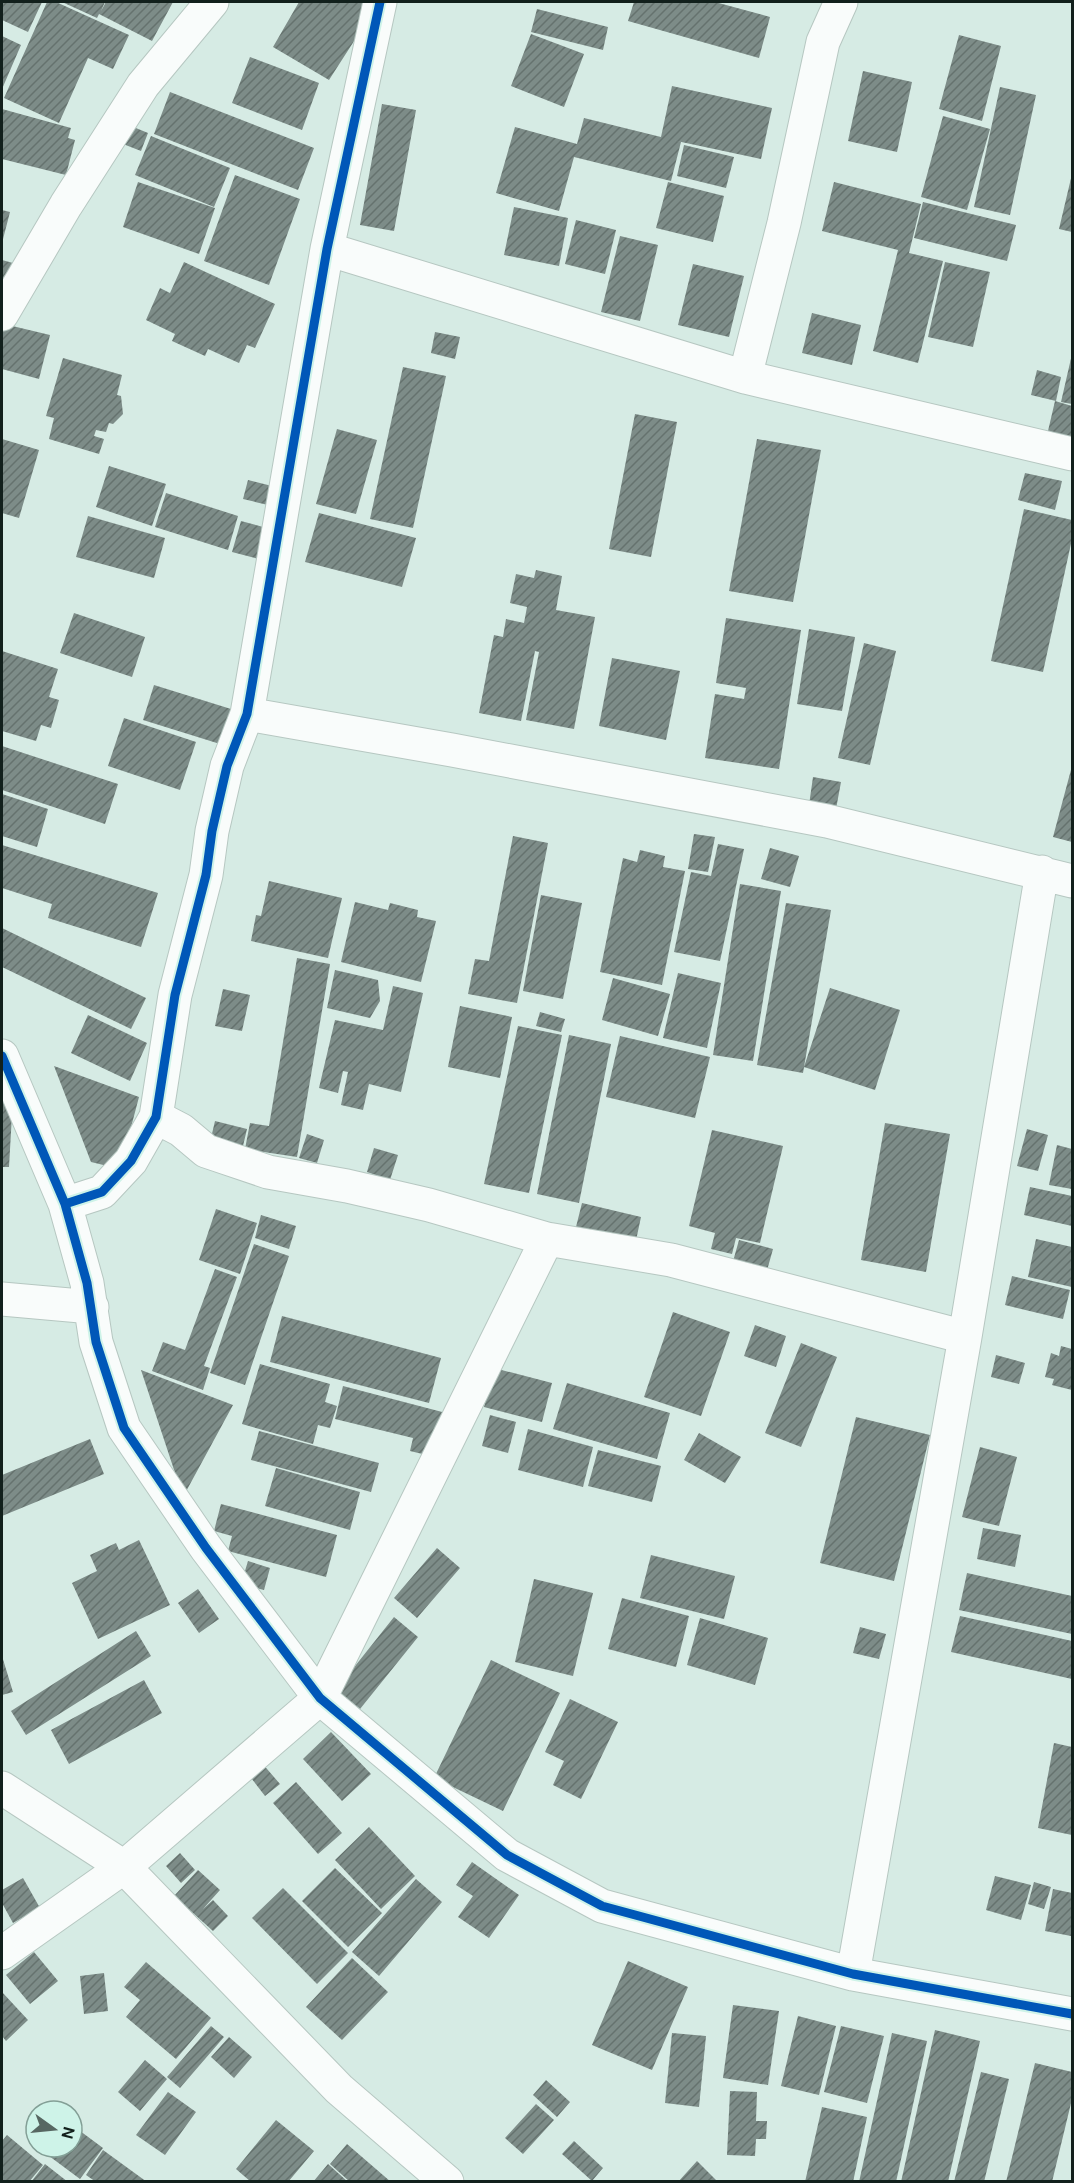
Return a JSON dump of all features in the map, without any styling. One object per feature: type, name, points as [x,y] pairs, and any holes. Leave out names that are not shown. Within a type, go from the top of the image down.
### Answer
[{"type":"street","points":[[2,314],[66,205],[143,85],[212,2]]},
{"type":"street","points":[[65,1204],[102,1192],[131,1161],[156,1117],[175,996],[206,876],[212,831],[227,766],[247,714],[327,249],[380,2]]},
{"type":"street","points":[[745,377],[784,223],[823,42],[841,2]]},
{"type":"street","points":[[327,249],[745,377],[1072,454]]},
{"type":"street","points":[[247,714],[827,821],[1072,881]]},
{"type":"street","points":[[852,1974],[965,1337],[1041,872]]},
{"type":"street","points":[[2,1056],[65,1204],[92,1307],[96,1342],[124,1428],[206,1548],[320,1698],[507,1855],[602,1906],[852,1974],[1072,2014]]},
{"type":"street","points":[[156,1117],[181,1130],[206,1151],[268,1172],[347,1186],[429,1205],[547,1239],[671,1260],[965,1337]]},
{"type":"street","points":[[2,1953],[124,1867],[320,1698],[547,1239]]},
{"type":"street","points":[[2,1299],[92,1307]]},
{"type":"street","points":[[2,1788],[124,1867],[339,2090],[447,2181]]},
{"type":"building","points":[[2,2],[42,2],[28,32],[2,20]]},
{"type":"building","points":[[47,2],[56,2],[129,35],[113,69],[88,58],[59,123],[4,98]]},
{"type":"building","points":[[62,2],[105,2],[101,11],[106,2],[173,2],[152,41],[99,14],[97,18]]},
{"type":"building","points":[[299,2],[368,2],[356,38],[329,80],[273,47]]},
{"type":"building","points":[[634,2],[715,2],[770,17],[759,58],[628,21]]},
{"type":"building","points":[[537,9],[608,27],[603,50],[531,32]]},
{"type":"building","points":[[531,34],[584,54],[564,107],[511,86]]},
{"type":"building","points":[[959,35],[1001,46],[982,121],[939,109]]},
{"type":"building","points":[[2,36],[21,45],[2,89]]},
{"type":"building","points":[[250,57],[319,83],[302,130],[232,103]]},
{"type":"building","points":[[863,71],[912,82],[897,152],[848,141]]},
{"type":"building","points":[[672,86],[772,108],[761,159],[672,140],[681,142],[671,181],[574,157],[559,211],[496,193],[515,127],[577,144],[584,118],[661,137]]},
{"type":"building","points":[[1000,87],[1036,95],[1010,215],[974,207]]},
{"type":"building","points":[[170,92],[314,148],[298,190],[154,134]]},
{"type":"building","points":[[382,104],[416,110],[394,231],[360,225]]},
{"type":"building","points":[[2,109],[71,128],[68,138],[75,140],[66,175],[2,159]]},
{"type":"building","points":[[943,116],[990,129],[967,210],[921,197]]},
{"type":"building","points":[[131,126],[148,133],[141,151],[123,144]]},
{"type":"building","points":[[151,136],[230,168],[214,207],[135,175]]},
{"type":"building","points":[[684,145],[734,157],[726,188],[677,176]]},
{"type":"building","points":[[1072,174],[1072,232],[1059,229]]},
{"type":"building","points":[[235,175],[300,199],[269,285],[204,261]]},
{"type":"building","points":[[138,182],[215,208],[199,254],[123,227]]},
{"type":"building","points":[[668,182],[724,196],[713,242],[656,228]]},
{"type":"building","points":[[834,182],[921,204],[909,253],[943,261],[918,363],[873,351],[898,250],[822,231]]},
{"type":"building","points":[[923,202],[1016,225],[1007,261],[914,238]]},
{"type":"building","points":[[514,207],[568,218],[559,266],[504,255]]},
{"type":"building","points":[[2,210],[10,212],[2,243]]},
{"type":"building","points":[[576,220],[616,230],[605,274],[565,264]]},
{"type":"building","points":[[620,236],[658,245],[640,321],[601,312]]},
{"type":"building","points":[[2,260],[13,263],[2,308]]},
{"type":"building","points":[[184,262],[275,304],[255,348],[247,345],[239,363],[208,349],[205,356],[172,341],[175,334],[146,320],[160,288],[170,293]]},
{"type":"building","points":[[945,262],[990,272],[973,347],[928,337]]},
{"type":"building","points":[[693,264],[744,276],[729,337],[678,325]]},
{"type":"building","points":[[812,313],[861,325],[852,365],[802,353]]},
{"type":"building","points":[[4,324],[50,335],[39,379],[2,369]]},
{"type":"building","points":[[435,332],[460,337],[455,359],[431,353]]},
{"type":"building","points":[[1072,354],[1072,404],[1061,402]]},
{"type":"building","points":[[63,358],[122,375],[117,395],[121,396],[123,414],[113,424],[109,423],[106,432],[96,430],[94,436],[104,439],[99,454],[49,439],[54,418],[46,416]]},
{"type":"building","points":[[403,367],[446,376],[413,528],[370,519]]},
{"type":"building","points":[[1037,370],[1061,377],[1056,401],[1031,395]]},
{"type":"building","points":[[1055,401],[1072,406],[1072,438],[1048,431]]},
{"type":"building","points":[[635,414],[677,422],[651,557],[609,549]]},
{"type":"building","points":[[337,429],[377,440],[356,514],[316,504]]},
{"type":"building","points":[[2,439],[39,450],[19,518],[2,513]]},
{"type":"building","points":[[757,439],[821,450],[793,602],[729,591]]},
{"type":"building","points":[[109,466],[166,484],[152,526],[96,507]]},
{"type":"building","points":[[1025,473],[1062,481],[1055,510],[1018,500]]},
{"type":"building","points":[[248,480],[272,486],[268,505],[243,499]]},
{"type":"building","points":[[166,493],[238,516],[228,550],[155,527]]},
{"type":"building","points":[[1024,509],[1072,520],[1072,539],[1043,672],[991,661]]},
{"type":"building","points":[[319,513],[416,538],[402,587],[305,562]]},
{"type":"building","points":[[88,516],[165,538],[154,578],[76,557]]},
{"type":"building","points":[[241,521],[274,530],[266,561],[232,552]]},
{"type":"building","points":[[536,570],[562,576],[556,610],[595,617],[574,729],[526,720],[539,652],[535,651],[521,721],[479,713],[494,635],[503,637],[506,619],[524,623],[527,607],[510,603],[516,574],[534,578]]},
{"type":"building","points":[[74,613],[145,637],[132,677],[60,653]]},
{"type":"building","points":[[726,618],[801,630],[779,769],[705,758],[715,694],[744,699],[746,688],[716,683]]},
{"type":"building","points":[[809,629],[855,637],[842,711],[797,704]]},
{"type":"building","points":[[864,643],[896,651],[870,765],[838,758]]},
{"type":"building","points":[[2,651],[58,669],[49,697],[59,700],[51,728],[41,725],[36,741],[2,731]]},
{"type":"building","points":[[612,658],[680,671],[666,740],[599,726]]},
{"type":"building","points":[[154,685],[231,709],[220,744],[143,720]]},
{"type":"building","points":[[124,718],[196,742],[180,790],[108,766]]},
{"type":"building","points":[[2,746],[118,784],[105,824],[2,790]]},
{"type":"building","points":[[1072,766],[1072,842],[1053,837]]},
{"type":"building","points":[[813,777],[841,782],[836,809],[809,805]]},
{"type":"building","points":[[2,794],[48,809],[37,847],[2,836]]},
{"type":"building","points":[[694,834],[715,837],[708,872],[688,869]]},
{"type":"building","points":[[513,836],[548,843],[517,1003],[468,994],[475,959],[489,961]]},
{"type":"building","points":[[718,844],[744,849],[720,961],[674,952],[691,872],[711,876]]},
{"type":"building","points":[[2,845],[158,893],[141,947],[48,918],[52,904],[2,888]]},
{"type":"building","points":[[770,848],[799,856],[790,887],[761,879]]},
{"type":"building","points":[[640,850],[665,856],[663,867],[685,871],[662,985],[600,972],[623,858],[637,862]]},
{"type":"building","points":[[269,881],[342,898],[328,958],[251,941],[256,915],[261,916]]},
{"type":"building","points":[[740,884],[781,891],[753,1061],[713,1055]]},
{"type":"building","points":[[541,895],[582,903],[563,999],[523,991]]},
{"type":"building","points":[[355,902],[388,910],[390,903],[418,910],[417,917],[436,921],[421,982],[341,962]]},
{"type":"building","points":[[786,903],[831,910],[803,1073],[757,1065]]},
{"type":"building","points":[[2,928],[146,998],[131,1029],[2,967]]},
{"type":"building","points":[[297,958],[330,964],[297,1157],[245,1149],[250,1123],[269,1126]]},
{"type":"building","points":[[335,970],[378,980],[380,1001],[370,1018],[327,1008]]},
{"type":"building","points":[[678,973],[721,983],[707,1048],[663,1038]]},
{"type":"building","points":[[613,978],[670,994],[658,1036],[602,1020]]},
{"type":"building","points":[[393,986],[423,993],[401,1092],[369,1084],[363,1110],[341,1105],[348,1072],[343,1071],[338,1093],[319,1088],[335,1020],[383,1030]]},
{"type":"building","points":[[830,988],[900,1010],[875,1090],[804,1067]]},
{"type":"building","points":[[223,989],[250,995],[242,1031],[215,1026]]},
{"type":"building","points":[[460,1006],[512,1017],[500,1078],[448,1067]]},
{"type":"building","points":[[540,1012],[565,1019],[561,1032],[536,1026]]},
{"type":"building","points":[[88,1015],[147,1043],[130,1081],[71,1053]]},
{"type":"building","points":[[518,1026],[562,1035],[529,1193],[484,1184]]},
{"type":"building","points":[[569,1035],[611,1044],[579,1203],[537,1194]]},
{"type":"building","points":[[620,1036],[710,1057],[695,1118],[606,1097]]},
{"type":"building","points":[[54,1066],[139,1097],[120,1169],[91,1162]]},
{"type":"building","points":[[2,1096],[13,1097],[9,1167],[2,1167]]},
{"type":"building","points":[[215,1121],[247,1129],[243,1146],[211,1138]]},
{"type":"building","points":[[885,1123],[950,1134],[926,1272],[861,1260]]},
{"type":"building","points":[[1027,1129],[1048,1135],[1038,1171],[1017,1166]]},
{"type":"building","points":[[712,1130],[783,1146],[760,1243],[736,1238],[732,1254],[711,1249],[715,1233],[689,1226]]},
{"type":"building","points":[[307,1134],[324,1140],[317,1163],[299,1158]]},
{"type":"building","points":[[1057,1145],[1072,1149],[1072,1189],[1049,1185]]},
{"type":"building","points":[[374,1148],[398,1155],[390,1180],[367,1172]]},
{"type":"building","points":[[1030,1187],[1072,1196],[1072,1226],[1024,1215]]},
{"type":"building","points":[[582,1203],[641,1217],[635,1245],[575,1231]]},
{"type":"building","points":[[216,1209],[257,1223],[240,1274],[199,1260]]},
{"type":"building","points":[[261,1215],[296,1226],[289,1249],[255,1238]]},
{"type":"building","points":[[1036,1239],[1072,1247],[1072,1287],[1028,1277]]},
{"type":"building","points":[[739,1240],[773,1249],[766,1274],[732,1265]]},
{"type":"building","points":[[254,1244],[289,1256],[245,1385],[210,1373]]},
{"type":"building","points":[[215,1269],[237,1277],[204,1366],[210,1368],[203,1390],[152,1371],[163,1342],[185,1350]]},
{"type":"building","points":[[1012,1276],[1070,1290],[1063,1319],[1005,1305]]},
{"type":"building","points":[[673,1312],[730,1332],[701,1416],[644,1397]]},
{"type":"building","points":[[282,1316],[441,1358],[429,1403],[270,1362]]},
{"type":"building","points":[[755,1325],[786,1336],[776,1367],[744,1356]]},
{"type":"building","points":[[801,1343],[837,1357],[801,1447],[765,1433]]},
{"type":"building","points":[[1061,1346],[1072,1349],[1072,1390],[1052,1385],[1054,1379],[1045,1377],[1051,1353],[1059,1356]]},
{"type":"building","points":[[996,1355],[1025,1363],[1019,1384],[991,1377]]},
{"type":"building","points":[[260,1364],[330,1384],[325,1402],[337,1406],[330,1428],[318,1425],[313,1444],[242,1424]]},
{"type":"building","points":[[494,1368],[552,1383],[542,1422],[484,1407]]},
{"type":"building","points":[[141,1370],[233,1405],[183,1497]]},
{"type":"building","points":[[567,1383],[670,1413],[657,1459],[553,1429]]},
{"type":"building","points":[[343,1386],[446,1413],[435,1457],[410,1451],[413,1438],[335,1419]]},
{"type":"building","points":[[490,1415],[516,1422],[508,1453],[482,1446]]},
{"type":"building","points":[[856,1417],[930,1435],[894,1581],[820,1563]]},
{"type":"building","points":[[528,1429],[593,1447],[583,1487],[518,1470]]},
{"type":"building","points":[[259,1431],[379,1463],[371,1492],[251,1460]]},
{"type":"building","points":[[699,1433],[741,1457],[725,1483],[684,1460]]},
{"type":"building","points":[[90,1439],[104,1474],[2,1516],[2,1475]]},
{"type":"building","points":[[980,1447],[1017,1457],[999,1526],[962,1517]]},
{"type":"building","points":[[598,1450],[661,1466],[652,1502],[588,1486]]},
{"type":"building","points":[[276,1468],[360,1492],[350,1530],[265,1506]]},
{"type":"building","points":[[221,1504],[337,1535],[326,1577],[228,1551],[232,1536],[214,1531]]},
{"type":"building","points":[[983,1528],[1021,1535],[1015,1567],[977,1559]]},
{"type":"building","points":[[139,1540],[170,1605],[98,1639],[72,1583],[97,1571],[90,1555],[116,1543],[119,1550]]},
{"type":"building","points":[[437,1548],[460,1568],[417,1618],[394,1598]]},
{"type":"building","points":[[651,1555],[735,1576],[724,1619],[640,1598]]},
{"type":"building","points":[[248,1561],[270,1568],[264,1590],[241,1584]]},
{"type":"building","points":[[967,1573],[1072,1596],[1072,1634],[959,1610]]},
{"type":"building","points":[[534,1579],[593,1593],[573,1676],[515,1662]]},
{"type":"building","points":[[198,1589],[219,1619],[199,1633],[178,1603]]},
{"type":"building","points":[[622,1598],[689,1616],[676,1667],[608,1649]]},
{"type":"building","points":[[960,1616],[1072,1641],[1072,1679],[951,1652]]},
{"type":"building","points":[[394,1617],[418,1637],[360,1709],[336,1690]]},
{"type":"building","points":[[700,1618],[768,1638],[755,1685],[687,1665]]},
{"type":"building","points":[[860,1627],[886,1634],[879,1659],[853,1653]]},
{"type":"building","points":[[136,1631],[151,1656],[26,1735],[11,1711]]},
{"type":"building","points":[[2,1656],[13,1692],[2,1695]]},
{"type":"building","points":[[491,1660],[560,1693],[503,1811],[434,1778]]},
{"type":"building","points":[[144,1680],[162,1713],[69,1764],[51,1730]]},
{"type":"building","points":[[570,1699],[618,1722],[581,1799],[553,1785],[564,1761],[545,1752]]},
{"type":"building","points":[[331,1732],[371,1774],[342,1801],[303,1759]]},
{"type":"building","points":[[1054,1743],[1072,1747],[1072,1835],[1038,1828]]},
{"type":"building","points":[[261,1762],[280,1784],[265,1796],[248,1774]]},
{"type":"building","points":[[296,1782],[342,1833],[318,1854],[273,1803]]},
{"type":"building","points":[[369,1827],[415,1876],[381,1909],[335,1860]]},
{"type":"building","points":[[180,1853],[195,1870],[181,1883],[166,1866]]},
{"type":"building","points":[[472,1862],[519,1895],[489,1938],[458,1917],[473,1896],[456,1885]]},
{"type":"building","points":[[335,1868],[382,1913],[348,1947],[302,1901]]},
{"type":"building","points":[[198,1870],[220,1890],[203,1909],[213,1900],[228,1916],[213,1931],[174,1896]]},
{"type":"building","points":[[995,1876],[1031,1885],[1021,1920],[986,1910]]},
{"type":"building","points":[[23,1878],[40,1908],[13,1923],[2,1903],[2,1890]]},
{"type":"building","points":[[416,1879],[442,1902],[379,1976],[352,1952]]},
{"type":"building","points":[[1034,1882],[1051,1887],[1044,1909],[1028,1904]]},
{"type":"building","points":[[283,1888],[348,1953],[317,1984],[252,1918]]},
{"type":"building","points":[[1053,1889],[1072,1893],[1071,1936],[1045,1931]]},
{"type":"building","points":[[34,1952],[58,1981],[30,2004],[6,1975]]},
{"type":"building","points":[[352,1958],[388,1992],[342,2040],[306,2007]]},
{"type":"building","points":[[628,1961],[688,1987],[652,2070],[592,2045]]},
{"type":"building","points":[[146,1962],[211,2018],[176,2059],[126,2017],[140,2000],[124,1987]]},
{"type":"building","points":[[104,1973],[108,2011],[84,2014],[80,1976]]},
{"type":"building","points":[[2,1992],[28,2020],[6,2041],[2,2036]]},
{"type":"building","points":[[733,2005],[779,2011],[768,2085],[723,2078]]},
{"type":"building","points":[[798,2016],[836,2026],[819,2095],[781,2086]]},
{"type":"building","points":[[211,2026],[224,2037],[180,2088],[167,2077]]},
{"type":"building","points":[[841,2026],[884,2036],[867,2103],[824,2092]]},
{"type":"building","points":[[935,2030],[980,2041],[948,2182],[901,2182]]},
{"type":"building","points":[[672,2033],[706,2036],[699,2107],[665,2103]]},
{"type":"building","points":[[892,2033],[927,2041],[896,2182],[859,2182]]},
{"type":"building","points":[[229,2037],[252,2057],[234,2078],[211,2057]]},
{"type":"building","points":[[145,2060],[167,2079],[140,2111],[118,2092]]},
{"type":"building","points":[[1035,2063],[1072,2072],[1072,2099],[1052,2182],[1006,2182]]},
{"type":"building","points":[[981,2072],[1009,2079],[984,2182],[954,2182]]},
{"type":"building","points":[[546,2080],[570,2102],[557,2117],[533,2095]]},
{"type":"building","points":[[730,2091],[757,2092],[756,2121],[767,2121],[766,2139],[756,2139],[755,2156],[727,2155]]},
{"type":"building","points":[[168,2092],[196,2112],[165,2155],[136,2135]]},
{"type":"building","points":[[536,2104],[554,2120],[523,2154],[505,2138]]},
{"type":"building","points":[[822,2107],[867,2117],[853,2182],[805,2182]]},
{"type":"building","points":[[276,2120],[314,2151],[288,2182],[251,2182],[236,2169]]},
{"type":"building","points":[[84,2134],[103,2148],[80,2179],[53,2159],[84,2159]]},
{"type":"building","points":[[7,2135],[24,2149],[24,2159],[36,2159],[43,2165],[29,2182],[2,2182],[2,2141]]},
{"type":"building","points":[[574,2141],[603,2168],[592,2181],[562,2154]]},
{"type":"building","points":[[347,2144],[391,2182],[350,2182],[330,2164]]},
{"type":"building","points":[[103,2150],[147,2182],[96,2182],[86,2175]]},
{"type":"building","points":[[697,2161],[718,2182],[678,2182]]},
{"type":"building","points":[[45,2164],[68,2182],[31,2182]]},
{"type":"building","points":[[328,2164],[348,2182],[313,2182]]},
{"type":"cycle path","points":[[65,1204],[102,1192],[131,1161],[156,1117],[175,995],[206,875],[212,831],[227,766],[247,714],[327,249],[380,2]]},
{"type":"cycle path","points":[[2,1056],[65,1204],[87,1283],[96,1342],[124,1428],[206,1548],[320,1698],[507,1855],[602,1906],[853,1974],[1072,2014]]}]
